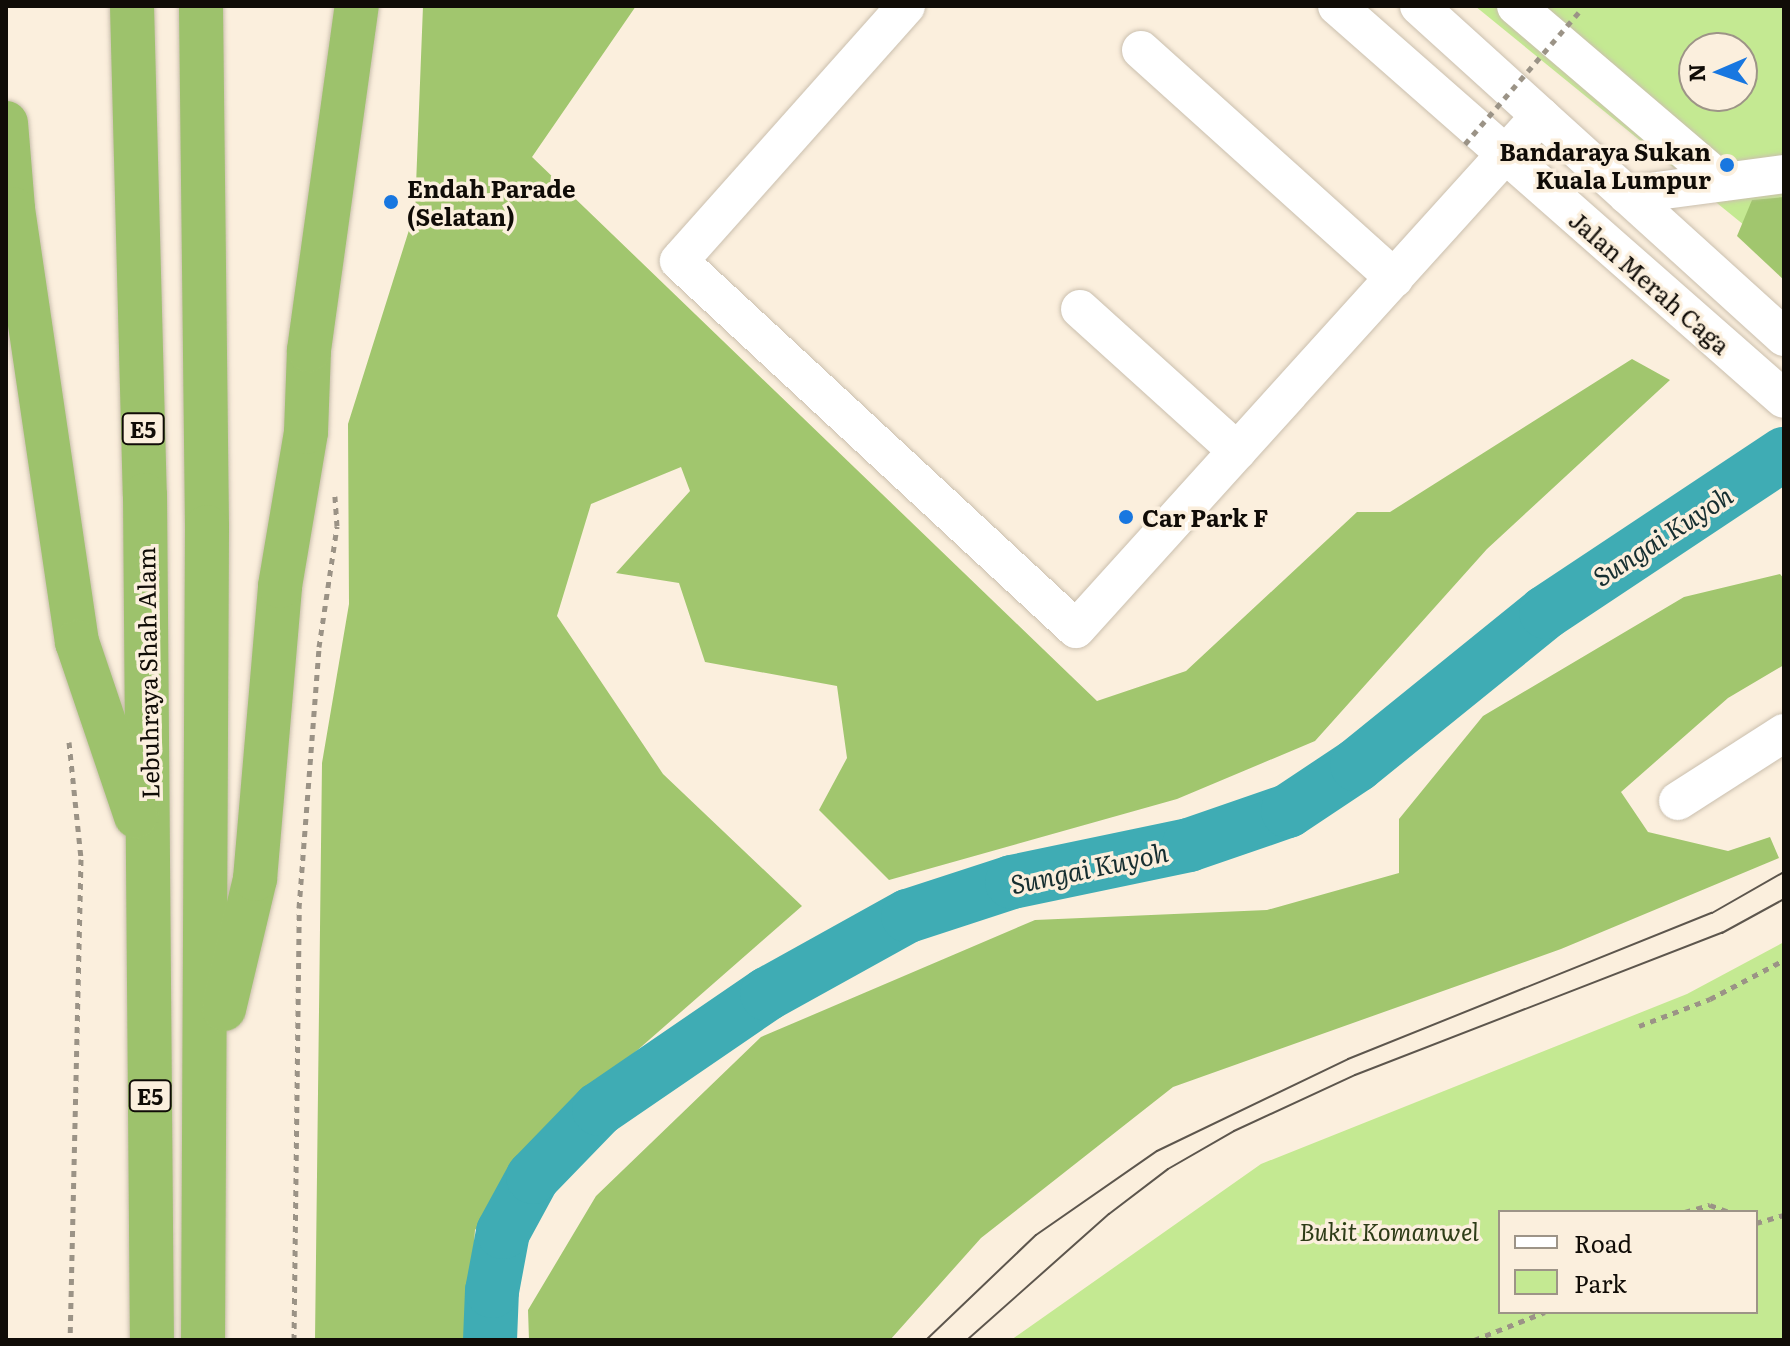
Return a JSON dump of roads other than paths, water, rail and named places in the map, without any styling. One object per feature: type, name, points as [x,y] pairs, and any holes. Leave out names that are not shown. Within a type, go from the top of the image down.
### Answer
[{"type":"highway","name":"Lebuhraya Shah Alam","points":[[132,6],[149,852],[152,1340]]},
{"type":"highway","name":"E5","points":[[201,6],[207,527],[203,1340]]},
{"type":"highway","points":[[206,1082],[255,879],[280,586],[306,432],[309,350],[357,6]]},
{"type":"highway","points":[[6,123],[13,209],[77,642],[149,852]]},
{"type":"street","points":[[906,6],[679,261],[1076,629],[1540,116]]},
{"type":"street","name":"Jalan Merah Caga","points":[[1337,6],[1784,399]]},
{"type":"street","name":"Jalan Merah Caga","points":[[1419,6],[1784,337]]},
{"type":"street","points":[[1516,6],[1722,182]]},
{"type":"street","points":[[1141,50],[1394,278]]},
{"type":"street","points":[[1627,195],[1784,174]]},
{"type":"street","points":[[1080,309],[1237,451]]},
{"type":"street","points":[[1678,801],[1784,733]]},
{"type":"waterway","name":"Sungai Kuyoh","points":[[490,1340],[492,1291],[503,1232],[533,1177],[599,1109],[767,994],[908,916],[1012,882],[1189,845],[1288,811],[1357,765],[1546,612],[1784,454]]},
{"type":"tram line","points":[[926,1340],[1036,1235],[1157,1151],[1348,1059],[1712,913],[1784,872]]},
{"type":"tram line","points":[[967,1340],[1109,1214],[1168,1169],[1234,1131],[1355,1075],[1722,933],[1784,899]]},
{"type":"place","name":"Bandaraya Sukan Kuala Lumpur","points":[[1727,165]]},
{"type":"place","name":"Endah Parade (Selatan)","points":[[391,202]]},
{"type":"place","name":"Car Park F","points":[[1126,517]]},
{"type":"park label","name":"Bukit Komanwel","points":[[1389,1231]]}]
